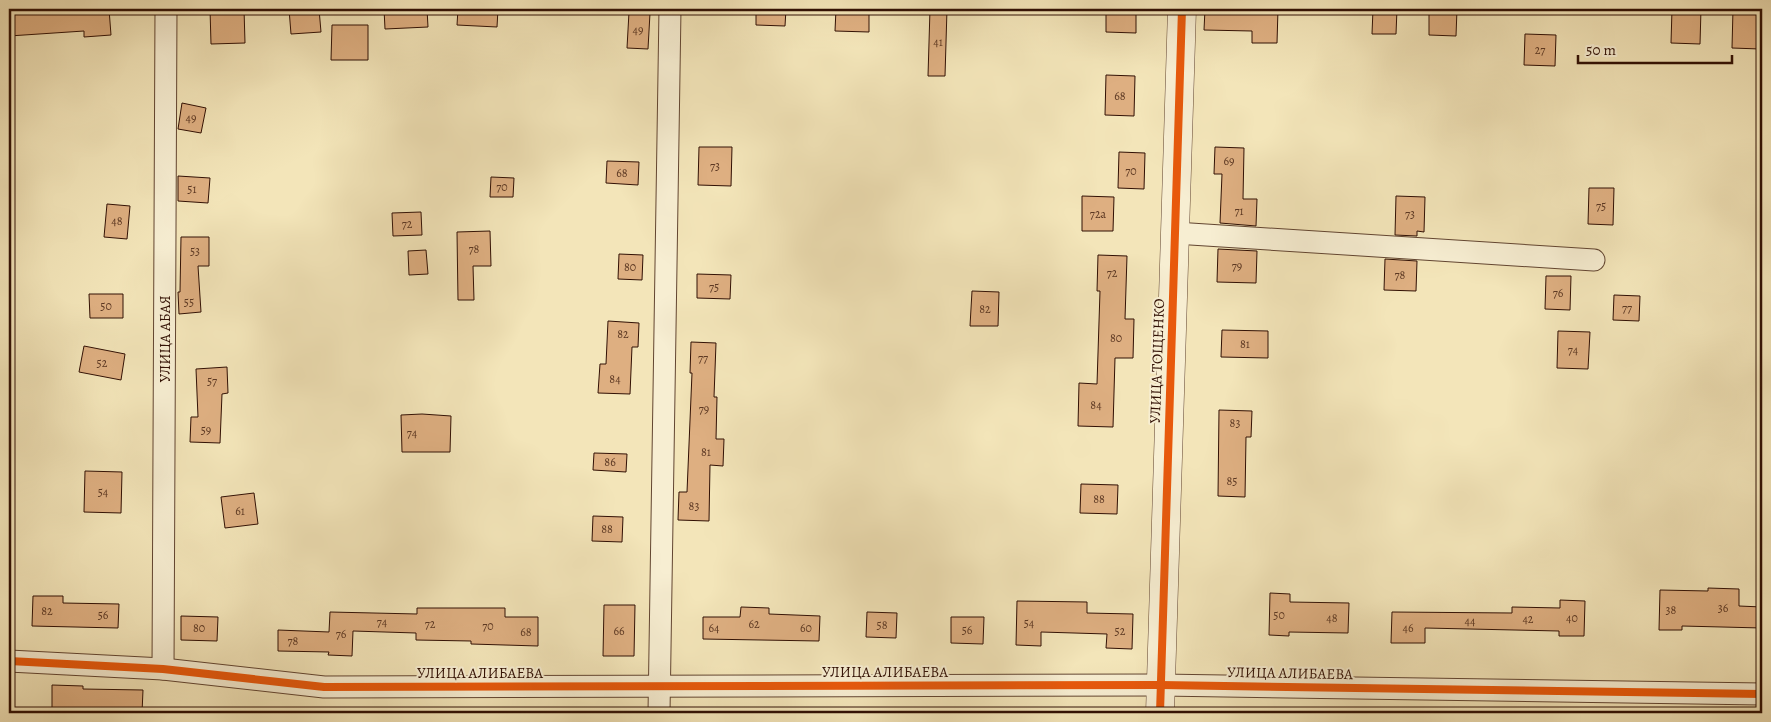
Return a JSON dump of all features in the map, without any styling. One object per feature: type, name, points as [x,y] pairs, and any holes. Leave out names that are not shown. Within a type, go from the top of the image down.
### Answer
[{"type":"street","name":"УЛИЦА АБАЯ","points":[[163,669],[166,9]]},
{"type":"street","points":[[659,713],[670,9]]},
{"type":"street","name":"УЛИЦА ТОЩЕНКО","points":[[1160,713],[1182,9]]},
{"type":"street","points":[[1175,233],[1594,260]]},
{"type":"street","name":"УЛИЦА АЛИБАЕВА","points":[[9,661],[163,669],[324,687],[1161,685],[1762,694]]},
{"type":"building","points":[[9,9],[109,9],[111,35],[84,37],[84,31],[9,36]]},
{"type":"building","points":[[210,9],[244,9],[245,43],[211,44]]},
{"type":"building","points":[[289,9],[319,9],[321,32],[291,34]]},
{"type":"building","points":[[384,9],[427,9],[428,27],[385,29]]},
{"type":"building","points":[[458,9],[498,9],[497,27],[457,25]]},
{"type":"building","points":[[756,9],[786,9],[785,26],[756,25]]},
{"type":"building","points":[[836,9],[869,9],[869,32],[835,31]]},
{"type":"building","points":[[930,9],[947,9],[945,76],[928,76]]},
{"type":"building","points":[[1106,9],[1136,9],[1136,33],[1106,32]]},
{"type":"building","points":[[1205,9],[1278,9],[1277,43],[1252,43],[1252,31],[1204,30]]},
{"type":"building","points":[[1373,9],[1397,9],[1396,34],[1372,34]]},
{"type":"building","points":[[1429,9],[1457,9],[1456,36],[1429,35]]},
{"type":"building","points":[[1672,9],[1701,9],[1700,44],[1671,43]]},
{"type":"building","points":[[1733,9],[1762,9],[1760,49],[1732,48]]},
{"type":"building","points":[[629,12],[650,13],[648,49],[627,48]]},
{"type":"building","points":[[332,25],[368,25],[368,60],[331,60]]},
{"type":"building","points":[[1525,34],[1556,35],[1555,66],[1524,65]]},
{"type":"building","points":[[1106,75],[1135,76],[1134,116],[1105,115]]},
{"type":"building","points":[[182,103],[206,108],[201,133],[178,129]]},
{"type":"building","points":[[699,147],[732,147],[731,186],[698,185]]},
{"type":"building","points":[[1215,147],[1244,148],[1243,199],[1257,199],[1256,226],[1220,223],[1222,174],[1214,174]]},
{"type":"building","points":[[1119,152],[1145,153],[1144,189],[1118,188]]},
{"type":"building","points":[[607,161],[639,162],[638,185],[606,183]]},
{"type":"building","points":[[178,176],[210,178],[208,203],[178,201]]},
{"type":"building","points":[[491,177],[514,178],[513,197],[490,197]]},
{"type":"building","points":[[1589,188],[1614,188],[1613,225],[1588,224]]},
{"type":"building","points":[[1082,196],[1114,197],[1113,231],[1082,231]]},
{"type":"building","points":[[1396,196],[1425,197],[1424,232],[1417,231],[1417,236],[1395,235]]},
{"type":"building","points":[[107,204],[130,206],[127,239],[104,237]]},
{"type":"building","points":[[421,212],[422,235],[393,236],[392,213]]},
{"type":"building","points":[[490,231],[491,266],[473,266],[474,300],[458,300],[457,232]]},
{"type":"building","points":[[181,237],[209,237],[209,266],[198,266],[201,312],[179,314],[178,292],[180,292]]},
{"type":"building","points":[[1218,249],[1257,251],[1256,283],[1217,282]]},
{"type":"building","points":[[426,250],[428,274],[409,275],[408,251]]},
{"type":"building","points":[[619,254],[643,255],[642,280],[618,279]]},
{"type":"building","points":[[1098,255],[1127,256],[1125,319],[1134,319],[1133,358],[1115,358],[1113,427],[1078,426],[1079,383],[1097,384],[1100,291],[1097,291]]},
{"type":"building","points":[[1385,259],[1417,261],[1416,291],[1384,290]]},
{"type":"building","points":[[697,274],[731,275],[730,299],[697,298]]},
{"type":"building","points":[[1546,276],[1571,276],[1570,310],[1545,309]]},
{"type":"building","points":[[972,291],[999,292],[998,326],[970,326]]},
{"type":"building","points":[[89,294],[123,294],[123,318],[90,318]]},
{"type":"building","points":[[1614,295],[1640,296],[1639,321],[1613,320]]},
{"type":"building","points":[[608,321],[639,323],[638,347],[632,347],[630,394],[598,393],[600,364],[606,364]]},
{"type":"building","points":[[1222,330],[1268,331],[1268,358],[1221,357]]},
{"type":"building","points":[[1558,331],[1590,332],[1588,369],[1557,368]]},
{"type":"building","points":[[691,342],[716,343],[714,397],[717,397],[716,439],[724,439],[723,466],[710,465],[709,521],[678,520],[679,492],[687,492],[692,373],[690,373]]},
{"type":"building","points":[[84,346],[125,354],[121,380],[79,372]]},
{"type":"building","points":[[227,367],[228,393],[222,394],[220,443],[190,442],[191,417],[198,417],[196,369]]},
{"type":"building","points":[[1219,410],[1252,411],[1251,437],[1246,437],[1245,497],[1218,496]]},
{"type":"building","points":[[401,415],[451,416],[450,452],[402,452]]},
{"type":"building","points":[[594,453],[627,454],[626,472],[593,470]]},
{"type":"building","points":[[85,471],[122,472],[121,513],[84,512]]},
{"type":"building","points":[[1081,484],[1118,485],[1117,514],[1080,513]]},
{"type":"building","points":[[254,493],[258,524],[225,528],[221,497]]},
{"type":"building","points":[[593,516],[623,517],[622,542],[592,541]]},
{"type":"building","points":[[1708,588],[1739,589],[1739,606],[1762,607],[1762,628],[1682,626],[1682,630],[1659,630],[1660,590],[1708,591]]},
{"type":"building","points":[[1270,593],[1290,594],[1290,602],[1349,603],[1348,633],[1289,632],[1289,636],[1269,635]]},
{"type":"building","points":[[33,596],[63,596],[63,603],[119,604],[118,628],[32,626]]},
{"type":"building","points":[[1560,600],[1585,601],[1584,636],[1559,636],[1559,631],[1425,628],[1425,643],[1391,643],[1392,612],[1512,613],[1512,607],[1560,608]]},
{"type":"building","points":[[1017,601],[1087,602],[1087,613],[1133,614],[1132,649],[1106,648],[1107,634],[1041,632],[1041,646],[1016,645]]},
{"type":"building","points":[[604,605],[635,605],[634,656],[603,656]]},
{"type":"building","points":[[741,607],[769,608],[769,614],[820,616],[819,641],[703,639],[703,617],[740,617]]},
{"type":"building","points":[[417,608],[505,608],[505,617],[538,617],[538,646],[471,644],[471,641],[416,640],[416,633],[353,631],[352,656],[328,655],[329,652],[278,651],[278,630],[329,632],[330,612],[417,614]]},
{"type":"building","points":[[867,612],[897,613],[896,638],[866,637]]},
{"type":"building","points":[[181,616],[218,617],[217,641],[181,640]]},
{"type":"building","points":[[951,617],[984,617],[983,644],[951,643]]},
{"type":"building","points":[[52,685],[83,686],[83,689],[143,690],[142,713],[111,713],[111,710],[52,708]]},
{"type":"cycle path","points":[[1160,713],[1182,9]]},
{"type":"cycle path","points":[[9,661],[163,669],[324,687],[1161,685],[1762,694]]}]
